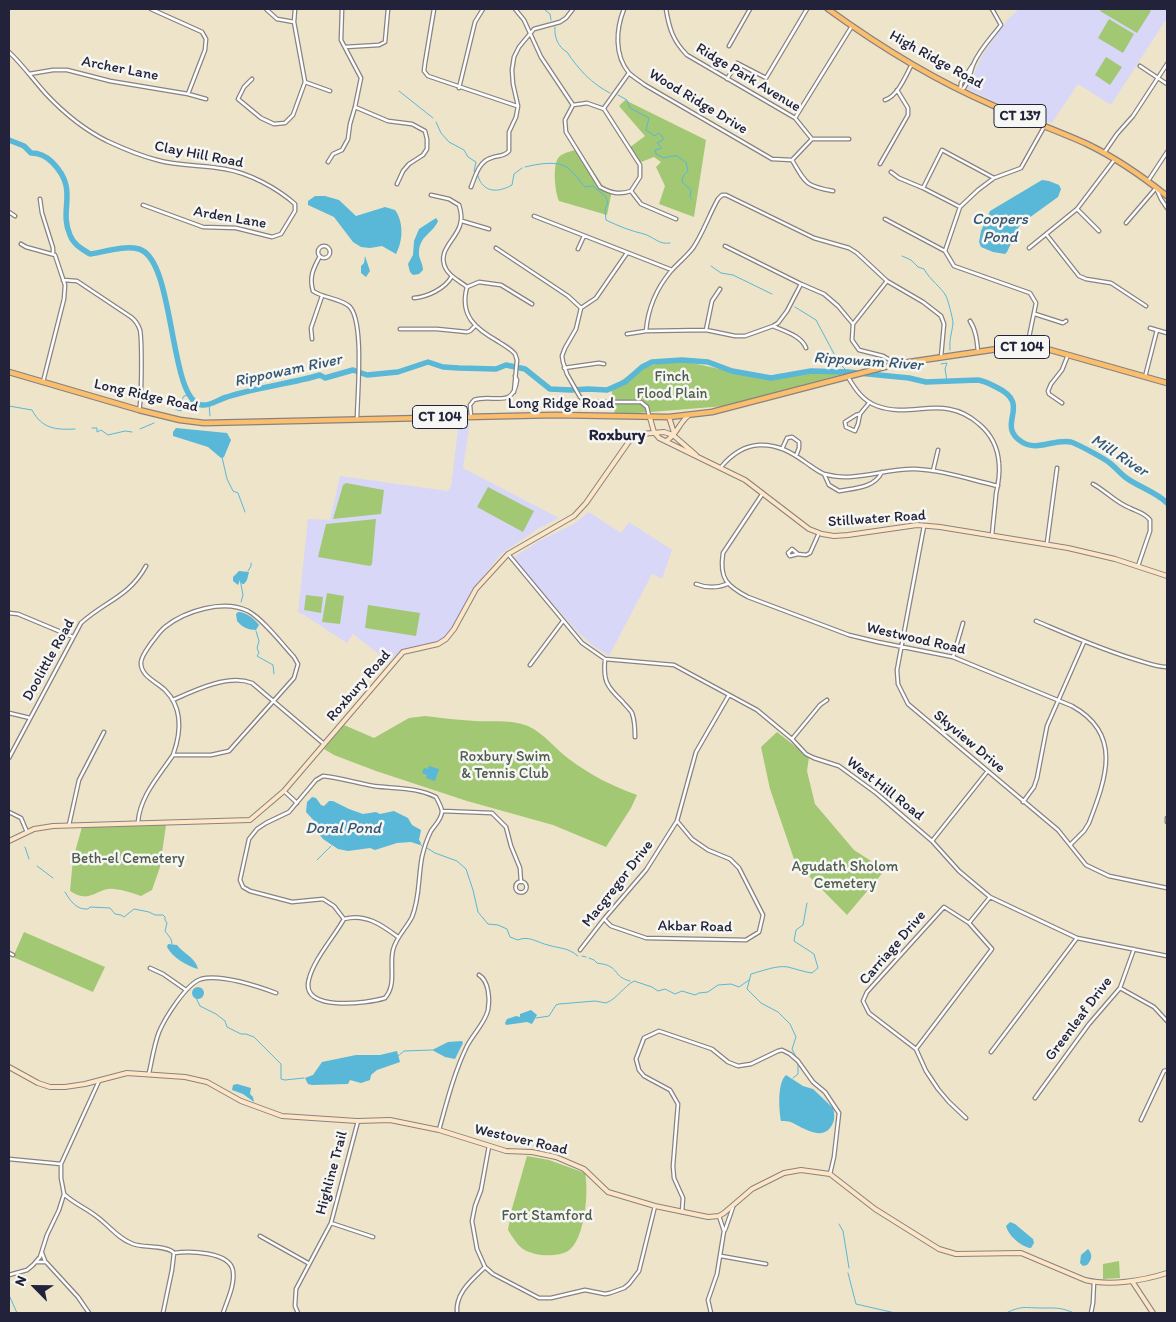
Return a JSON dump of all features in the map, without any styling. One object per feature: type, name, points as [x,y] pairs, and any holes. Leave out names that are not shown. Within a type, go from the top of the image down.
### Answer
[{"type":"main road","name":"High Ridge Road","points":[[828,9],[912,64],[992,105],[1045,126],[1104,153],[1167,196]]},
{"type":"main road","name":"Long Ridge Road","points":[[9,372],[139,410],[180,420],[214,423],[264,420],[357,420],[471,416],[555,415],[650,418],[688,416],[712,412],[896,364],[1027,347],[1068,354],[1167,384]]},
{"type":"street","points":[[151,9],[202,32],[206,38],[205,50],[188,94]]},
{"type":"street","points":[[266,9],[277,19],[294,22]]},
{"type":"street","points":[[252,78],[244,87],[238,99],[261,118],[274,124],[284,123],[293,115],[305,82],[294,22],[295,9]]},
{"type":"street","points":[[328,162],[334,154],[342,150],[348,139],[361,78],[341,40],[342,9]]},
{"type":"street","points":[[345,47],[379,45],[385,42],[388,9]]},
{"type":"street","points":[[434,9],[424,71],[428,76],[459,88],[518,106]]},
{"type":"street","points":[[459,88],[473,31],[483,9]]},
{"type":"street","points":[[515,9],[524,20],[541,57],[573,105]]},
{"type":"street","points":[[471,187],[480,166],[485,161],[509,151],[509,132],[518,106],[513,84],[512,70],[514,57],[534,28],[560,22],[573,9]]},
{"type":"street","name":"Wood Ridge Drive","points":[[624,9],[618,27],[617,40],[619,52],[629,73],[645,85],[772,158],[792,160]]},
{"type":"street","name":"Ridge Park Avenue","points":[[666,9],[670,32],[680,49],[695,61],[796,118],[812,139]]},
{"type":"street","points":[[729,46],[750,9]]},
{"type":"street","points":[[726,79],[737,62],[766,78],[807,9]]},
{"type":"street","points":[[960,90],[961,83],[983,48],[1001,25],[992,9]]},
{"type":"street","points":[[796,118],[852,26]]},
{"type":"street","name":"Clay Hill Road","points":[[9,54],[48,96],[69,115],[88,130],[108,141],[157,160],[232,171],[254,178],[295,204]]},
{"type":"street","points":[[885,100],[890,99],[897,90],[912,64]]},
{"type":"street","points":[[1104,153],[1133,116],[1167,64]]},
{"type":"street","points":[[960,90],[966,86],[973,66]]},
{"type":"street","points":[[1140,66],[1167,84]]},
{"type":"street","name":"Archer Lane","points":[[29,74],[67,70],[110,81],[188,94],[206,99]]},
{"type":"street","points":[[604,109],[629,73]]},
{"type":"street","points":[[305,82],[330,91]]},
{"type":"street","points":[[880,164],[908,115],[908,108],[897,90]]},
{"type":"street","points":[[587,103],[604,109],[640,165],[640,177],[631,191],[619,194],[609,192],[600,187],[566,132],[565,120],[573,105],[587,103]]},
{"type":"street","points":[[355,107],[388,121],[412,124],[427,136],[427,149],[423,155],[408,164],[397,184]]},
{"type":"street","points":[[945,251],[960,207],[994,178],[1021,168],[1045,126]]},
{"type":"street","points":[[834,191],[813,187],[802,178],[792,160],[812,139],[849,139]]},
{"type":"street","points":[[923,188],[942,150],[994,178]]},
{"type":"street","points":[[1148,182],[1167,152]]},
{"type":"street","points":[[1029,248],[1077,209],[1115,159]]},
{"type":"street","points":[[892,172],[903,180],[960,207]]},
{"type":"street","points":[[1126,223],[1156,188],[1167,208]]},
{"type":"street","points":[[631,191],[641,204],[676,219]]},
{"type":"street","points":[[432,195],[441,196],[457,203],[460,209],[461,221],[443,258],[445,268],[467,287]]},
{"type":"street","points":[[646,331],[651,303],[672,270],[692,249],[718,199],[722,195],[726,195],[814,238],[850,248],[887,281],[923,302],[941,316],[944,324],[941,357]]},
{"type":"street","points":[[40,199],[53,254],[65,290],[43,382]]},
{"type":"street","name":"Arden Lane","points":[[143,205],[203,227],[236,228],[272,237],[281,234],[295,211],[295,204]]},
{"type":"street","points":[[1077,209],[1099,231]]},
{"type":"street","points":[[9,212],[15,216]]},
{"type":"street","points":[[534,216],[672,270]]},
{"type":"street","points":[[885,219],[945,251],[954,266],[1030,293],[1036,303],[1027,347]]},
{"type":"street","points":[[461,221],[489,229]]},
{"type":"street","points":[[1046,234],[1079,276],[1111,283],[1146,306]]},
{"type":"street","points":[[578,249],[584,236]]},
{"type":"street","points":[[21,244],[53,254]]},
{"type":"street","points":[[320,256],[324,258],[330,254],[330,250],[323,246],[318,252],[320,256],[311,274],[313,291],[348,306],[356,324],[359,362],[357,420]]},
{"type":"street","points":[[725,246],[824,294],[838,306],[853,324]]},
{"type":"street","points":[[496,248],[568,296],[581,308]]},
{"type":"street","points":[[627,252],[596,298],[581,308],[578,324],[567,342],[562,356],[564,368],[580,397],[592,402],[641,402],[647,407],[654,432],[674,435]]},
{"type":"street","points":[[414,298],[430,294],[445,284],[452,276]]},
{"type":"street","points":[[63,280],[77,281],[131,317],[137,324],[140,335],[142,396],[139,410]]},
{"type":"street","points":[[887,281],[853,324],[852,340],[859,350],[882,356],[896,364]]},
{"type":"street","points":[[467,287],[479,282],[501,285],[532,304]]},
{"type":"street","points":[[626,334],[646,331],[706,330],[735,336],[745,336],[773,326],[787,311],[801,284]]},
{"type":"street","points":[[467,287],[464,306],[469,318],[484,333],[512,351],[517,360],[515,376],[517,380],[514,392],[506,398],[479,398],[474,400],[470,405],[471,416]]},
{"type":"street","points":[[706,330],[712,301],[720,289]]},
{"type":"street","points":[[312,340],[311,328],[322,296]]},
{"type":"street","points":[[1035,314],[1063,323],[1066,321]]},
{"type":"street","points":[[970,321],[974,327],[978,352]]},
{"type":"street","points":[[400,329],[437,329],[467,332],[476,326]]},
{"type":"street","points":[[773,326],[799,338],[806,348]]},
{"type":"street","points":[[1150,328],[1167,333]]},
{"type":"street","points":[[1145,377],[1158,330]]},
{"type":"street","points":[[1062,403],[1049,394],[1048,391],[1062,370],[1068,354]]},
{"type":"street","points":[[564,368],[604,364]]},
{"type":"street","points":[[848,377],[858,393],[869,403],[895,409],[942,408],[960,411],[984,429],[992,438],[1000,466],[992,536]]},
{"type":"street","points":[[860,414],[847,419],[845,422],[846,427],[855,431],[860,414],[869,403]]},
{"type":"street","points":[[666,441],[674,435],[682,421],[688,416]]},
{"type":"street","points":[[669,417],[674,429],[674,435]]},
{"type":"street","name":"Stillwater Road","points":[[654,432],[659,438],[745,480],[809,529],[819,533],[834,536],[924,526],[1047,543],[1095,554],[1167,576]]},
{"type":"street","name":"Roxbury Road","points":[[9,840],[40,827],[138,822],[250,820],[284,791],[403,652],[438,644],[450,636],[476,589],[508,554],[574,516],[586,503],[630,440],[642,434],[654,432]]},
{"type":"street","name":"Stillwater Road","points":[[674,435],[696,455]]},
{"type":"street","points":[[782,449],[786,438],[792,438],[800,444],[796,456]]},
{"type":"street","points":[[721,467],[736,452],[746,448],[771,445],[796,456],[823,473],[856,477],[900,469],[933,471],[998,486]]},
{"type":"street","points":[[933,471],[938,450]]},
{"type":"street","points":[[1047,543],[1057,468]]},
{"type":"street","points":[[823,473],[829,484],[839,491],[868,486],[878,480],[882,472]]},
{"type":"street","points":[[1093,484],[1117,502],[1143,513],[1150,520],[1150,530],[1138,566]]},
{"type":"street","points":[[696,584],[702,587],[720,587],[727,584],[722,573],[723,553],[763,493]]},
{"type":"street","name":"Skyview Drive","points":[[924,526],[896,670],[898,684],[908,704],[1058,830],[1086,865],[1101,874],[1167,888]]},
{"type":"street","points":[[798,554],[806,555],[810,553],[819,533]]},
{"type":"street","points":[[508,554],[563,622],[582,642],[605,659],[605,680],[610,690],[632,711],[635,737]]},
{"type":"street","name":"Doolittle Road","points":[[9,758],[81,623],[94,612],[120,597],[136,581],[146,566]]},
{"type":"street","name":"Westwood Road","points":[[727,584],[748,597],[849,635],[953,657],[1085,713],[1095,723],[1103,737],[1106,750],[1106,765],[1089,823],[1070,845]]},
{"type":"street","points":[[138,822],[139,813],[146,794],[173,754],[180,730],[179,719],[173,700],[165,690],[148,677],[143,669],[141,662],[146,651],[163,629],[175,620],[195,611],[217,606],[246,610],[254,615],[294,657],[298,664],[294,678],[229,751],[211,755],[173,754]]},
{"type":"street","points":[[9,613],[18,614],[73,637]]},
{"type":"street","points":[[1036,621],[1084,642],[1126,657],[1159,667],[1167,667]]},
{"type":"street","points":[[530,665],[563,622]]},
{"type":"street","points":[[953,657],[963,623]]},
{"type":"street","points":[[1023,802],[1034,787],[1047,726],[1084,642]]},
{"type":"street","name":"West Hill Road","points":[[605,659],[674,665],[768,718],[792,738],[806,754],[839,766],[876,793],[932,840],[959,871],[990,897],[1077,938],[1167,956]]},
{"type":"street","points":[[173,700],[196,689],[233,680],[244,680],[252,683],[273,703],[324,744]]},
{"type":"street","name":"Macgregor Drive","points":[[580,950],[646,870],[677,822],[696,752],[729,695]]},
{"type":"street","points":[[792,738],[820,704],[827,700]]},
{"type":"street","points":[[9,713],[30,718]]},
{"type":"street","points":[[69,825],[78,780],[104,732]]},
{"type":"street","points":[[932,840],[987,772]]},
{"type":"street","points":[[344,919],[327,900],[319,898],[292,902],[250,891],[243,887],[240,880],[248,840],[266,822],[289,812],[316,780],[323,776],[374,786],[422,791],[436,797],[442,812],[440,819],[431,831],[423,851],[419,873],[418,901],[412,918],[398,936],[392,953],[391,988],[385,998],[367,1003],[348,1004],[319,1000],[314,997],[310,991],[308,979],[344,919],[356,916],[372,920],[380,923],[398,936]]},
{"type":"street","points":[[284,791],[297,804]]},
{"type":"street","points":[[9,812],[22,818],[27,832]]},
{"type":"street","points":[[442,812],[492,813],[506,827],[510,846],[520,868],[521,882]]},
{"type":"street","name":"Akbar Road","points":[[604,919],[611,926],[646,938],[746,940],[759,932],[763,915],[739,868],[730,859],[692,839],[677,822]]},
{"type":"street","points":[[521,882],[525,883],[526,890],[521,893],[518,892],[516,884],[521,882]]},
{"type":"street","points":[[916,1049],[992,949],[969,923],[990,897]]},
{"type":"street","name":"Carriage Drive","points":[[966,1118],[938,1089],[926,1071],[916,1049],[869,1013],[863,1001],[867,992],[944,906],[969,923]]},
{"type":"street","points":[[991,1052],[1077,938]]},
{"type":"street","name":"Greenleaf Drive","points":[[1034,1098],[1089,1024],[1120,988],[1134,949]]},
{"type":"street","points":[[9,953],[13,955]]},
{"type":"street","points":[[150,968],[163,974],[186,990]]},
{"type":"street","points":[[438,1130],[455,1074],[488,1011],[487,988],[484,978],[479,974]]},
{"type":"street","points":[[149,1074],[158,1034],[164,1022],[186,990],[200,979],[220,978],[276,993]]},
{"type":"street","points":[[1120,988],[1154,1007],[1167,1022]]},
{"type":"street","points":[[682,1212],[683,1198],[674,1178],[673,1166],[678,1102],[670,1090],[644,1076],[639,1070],[636,1059],[644,1038],[659,1031],[712,1049],[728,1062],[738,1066],[751,1064],[782,1050],[794,1057],[813,1082],[825,1092],[839,1113],[830,1174]]},
{"type":"street","name":"Westover Road","points":[[9,1067],[38,1083],[50,1087],[65,1087],[99,1082],[127,1073],[186,1077],[207,1082],[240,1101],[282,1116],[358,1121],[390,1120],[438,1130],[506,1151],[542,1154],[584,1169],[608,1192],[682,1212],[708,1217],[719,1216]]},
{"type":"street","points":[[1142,1120],[1164,1071],[1167,1070]]},
{"type":"street","points":[[9,1275],[27,1270],[36,1262],[42,1252],[47,1234],[60,1209],[64,1194],[60,1178],[61,1164],[99,1082]]},
{"type":"street","name":"Highline Trail","points":[[298,1313],[294,1295],[308,1263],[331,1223],[358,1121]]},
{"type":"street","points":[[489,1146],[481,1190],[472,1221],[478,1249],[485,1267],[502,1279],[539,1298],[550,1298],[585,1290],[605,1294],[624,1288],[637,1276],[655,1206]]},
{"type":"street","points":[[9,1159],[61,1164]]},
{"type":"street","points":[[724,1231],[719,1216],[733,1207],[752,1189],[784,1173],[801,1170],[830,1174],[875,1209],[939,1249],[956,1254],[1021,1253],[1094,1282],[1132,1281],[1167,1273]]},
{"type":"street","points":[[64,1194],[98,1218],[118,1236],[133,1244],[170,1249],[174,1252],[208,1253],[218,1257],[232,1267],[232,1283],[223,1313]]},
{"type":"street","points":[[711,1313],[708,1300],[718,1274],[724,1231],[733,1207]]},
{"type":"street","points":[[331,1223],[373,1237]]},
{"type":"street","points":[[260,1236],[308,1263]]},
{"type":"street","points":[[42,1252],[45,1262],[78,1297],[89,1313]]},
{"type":"street","points":[[163,1313],[174,1252]]},
{"type":"street","points":[[721,1256],[766,1264]]},
{"type":"street","points":[[36,1262],[45,1262]]},
{"type":"street","points":[[457,1313],[458,1302],[464,1288],[485,1267]]},
{"type":"street","points":[[1132,1281],[1153,1313]]},
{"type":"street","points":[[1090,1313],[1093,1303],[1094,1282]]},
{"type":"shaded area","points":[[1019,9],[1167,9],[1167,18],[1111,105],[1078,84],[1052,123],[1009,108],[967,89],[983,54],[1008,19]]},
{"type":"shaded area","points":[[459,422],[470,422],[463,468],[559,518],[539,528],[501,554],[473,589],[448,635],[436,642],[401,650],[389,662],[353,634],[347,643],[298,612],[308,519],[330,520],[340,476],[448,491],[451,486]]},
{"type":"shaded area","points":[[589,512],[621,533],[629,522],[672,550],[662,579],[652,574],[609,656],[592,645],[575,629],[513,558],[539,541],[574,524]]},
{"type":"green space","points":[[1102,9],[1147,9],[1151,11],[1137,33],[1100,11]]},
{"type":"green space","points":[[1109,19],[1134,34],[1123,53],[1098,38]]},
{"type":"green space","points":[[1106,57],[1122,67],[1110,85],[1095,75]]},
{"type":"green space","points":[[625,100],[706,140],[694,217],[659,204],[665,186],[656,167],[661,162],[654,157],[636,164],[636,160],[629,148],[645,136],[619,106]]},
{"type":"green space","points":[[579,149],[603,186],[612,190],[607,215],[559,201],[556,191],[555,166],[559,157],[563,154]]},
{"type":"green space","name":"Finch Flood Plain","points":[[673,359],[767,379],[800,371],[841,369],[847,373],[725,406],[614,415],[615,409],[611,388],[636,370]]},
{"type":"green space","points":[[346,483],[384,490],[381,514],[333,519],[343,485]]},
{"type":"green space","points":[[488,487],[534,511],[523,532],[477,507]]},
{"type":"green space","points":[[376,519],[372,564],[370,566],[318,557],[326,524]]},
{"type":"green space","points":[[327,593],[344,596],[340,624],[322,622]]},
{"type":"green space","points":[[306,595],[323,597],[321,613],[304,610]]},
{"type":"green space","points":[[368,605],[420,613],[416,636],[365,628]]},
{"type":"green space","name":"Roxbury Swim & Tennis Club","points":[[425,716],[469,721],[508,722],[528,726],[540,733],[564,755],[585,770],[610,784],[637,795],[631,808],[606,847],[553,825],[467,801],[376,771],[334,755],[324,749],[344,725],[374,738],[409,718]]},
{"type":"green space","name":"Agudath Sholom Cemetery","points":[[777,732],[809,757],[807,771],[815,804],[854,850],[885,870],[847,915],[795,862],[770,789],[761,747]]},
{"type":"green space","name":"Beth-el Cemetery","points":[[166,825],[160,867],[152,890],[141,896],[114,889],[103,890],[89,896],[77,895],[70,891],[73,859],[82,827]]},
{"type":"green space","points":[[24,932],[105,967],[93,992],[13,957]]},
{"type":"green space","name":"Fort Stamford","points":[[527,1156],[549,1160],[585,1173],[586,1203],[582,1226],[574,1245],[568,1251],[557,1255],[533,1253],[523,1249],[508,1230],[511,1212]]},
{"type":"green space","points":[[1119,1261],[1120,1278],[1103,1279],[1103,1264]]},
{"type":"water","name":"Coopers Pond","points":[[1042,180],[1059,185],[1061,189],[1058,197],[1022,223],[1005,254],[981,247],[979,242],[981,231],[990,211]]},
{"type":"water","points":[[315,196],[325,196],[339,200],[356,216],[385,207],[395,210],[400,220],[402,232],[396,254],[382,246],[361,247],[353,242],[334,217],[308,205],[308,201]]},
{"type":"water","points":[[436,218],[438,221],[436,225],[424,238],[420,246],[419,254],[423,270],[419,274],[413,275],[408,264],[413,255],[414,241],[419,229]]},
{"type":"water","points":[[365,256],[370,271],[366,277],[361,273],[361,266],[364,263]]},
{"type":"water","points":[[176,428],[227,433],[231,440],[224,457],[221,458],[208,447],[173,436]]},
{"type":"water","points":[[239,571],[249,572],[244,584],[240,580],[238,585],[233,581],[233,577]]},
{"type":"water","points":[[238,612],[255,620],[259,625],[256,630],[248,629],[237,621],[236,614]]},
{"type":"water","points":[[429,766],[439,769],[435,781],[426,778],[427,775],[422,773],[424,768],[428,769]]},
{"type":"water","name":"Doral Pond","points":[[312,797],[316,798],[324,806],[329,801],[333,801],[363,814],[376,812],[380,814],[394,811],[408,818],[412,825],[421,830],[419,840],[421,843],[420,845],[411,842],[397,843],[375,850],[370,848],[348,851],[338,849],[323,839],[318,833],[317,824],[306,812],[307,802]]},
{"type":"water","points":[[168,944],[177,945],[192,959],[198,969],[185,964],[177,958],[167,947]]},
{"type":"water","points":[[196,987],[200,987],[204,993],[200,999],[196,999],[192,995],[192,991]]},
{"type":"water","points":[[531,1010],[537,1015],[532,1024],[527,1022],[506,1025],[507,1019],[516,1016],[520,1017],[520,1014]]},
{"type":"water","points":[[462,1041],[463,1043],[455,1059],[445,1057],[432,1050],[448,1042]]},
{"type":"water","points":[[397,1051],[400,1062],[377,1070],[371,1075],[370,1080],[361,1083],[350,1080],[348,1084],[312,1085],[308,1084],[305,1078],[313,1075],[322,1062],[356,1055],[380,1055]]},
{"type":"water","points":[[786,1075],[803,1086],[813,1089],[833,1108],[834,1121],[830,1128],[817,1133],[806,1130],[791,1122],[781,1121],[780,1090]]},
{"type":"water","points":[[237,1084],[251,1088],[250,1094],[254,1102],[243,1094],[232,1090],[233,1085]]},
{"type":"water","points":[[1010,1222],[1033,1239],[1034,1243],[1031,1248],[1019,1243],[1012,1237],[1006,1226]]},
{"type":"water","points":[[1088,1249],[1091,1253],[1091,1259],[1087,1265],[1083,1266],[1080,1263],[1081,1255]]},
{"type":"waterway","points":[[544,9],[550,14],[551,20]]},
{"type":"waterway","points":[[555,27],[555,34],[559,45],[586,76],[610,93]]},
{"type":"waterway","points":[[399,91],[433,118]]},
{"type":"waterway","points":[[618,95],[627,100],[630,108],[649,118],[646,130],[655,136],[658,133],[663,137],[663,140],[657,143],[662,148],[655,150],[656,154],[664,158],[677,156],[686,162],[688,171],[683,176],[682,182],[691,190],[690,197],[692,199]]},
{"type":"waterway","points":[[436,122],[441,133],[449,142],[464,150],[468,157],[476,162],[475,174]]},
{"type":"waterway","name":"Rippowam River","points":[[9,140],[24,146],[31,153],[47,158],[60,172],[67,190],[67,225],[71,238],[78,246],[90,254],[120,248],[139,249],[151,259],[160,277],[183,380],[191,398],[202,405],[238,394],[320,375],[325,378],[353,370],[367,375],[398,372],[428,362],[443,367],[459,368],[496,369],[506,365],[525,369],[550,389],[571,390],[607,390],[625,382],[642,367],[652,362],[682,360],[708,362],[732,371],[771,378],[811,371],[848,372],[909,378],[926,382],[978,380],[996,387],[1007,394],[1012,401],[1014,408],[1011,428],[1014,435],[1022,442],[1034,446],[1065,441],[1074,443],[1103,459],[1135,484],[1157,495],[1167,503]]},
{"type":"waterway","points":[[525,167],[547,163],[559,164],[568,168],[585,187],[593,186],[605,196],[608,202],[605,210],[606,220],[648,235],[660,242],[670,243]]},
{"type":"waterway","points":[[478,176],[483,186],[496,190],[512,185],[514,174],[522,168]]},
{"type":"waterway","points":[[902,256],[924,269],[946,296],[953,323],[950,350]]},
{"type":"waterway","points":[[711,266],[721,273],[733,275],[772,294]]},
{"type":"waterway","points":[[795,307],[816,320],[839,363],[848,372]]},
{"type":"waterway","points":[[941,364],[947,363],[945,369],[947,381]]},
{"type":"waterway","points":[[176,410],[184,396],[188,395]]},
{"type":"waterway","points":[[177,410],[181,411],[184,405],[192,400]]},
{"type":"waterway","points":[[209,404],[210,416]]},
{"type":"waterway","points":[[9,406],[32,410],[40,421],[50,427],[75,429]]},
{"type":"waterway","points":[[140,429],[154,423]]},
{"type":"waterway","points":[[92,428],[97,428],[97,432],[101,430],[108,435],[125,431],[132,432]]},
{"type":"waterway","points":[[222,457],[227,479],[233,491],[238,493],[245,512]]},
{"type":"waterway","points":[[248,571],[251,563]]},
{"type":"waterway","points":[[240,579],[243,595],[241,602]]},
{"type":"waterway","points":[[256,631],[259,641],[257,648],[259,653],[257,656],[273,665],[274,674]]},
{"type":"waterway","points":[[317,860],[331,846]]},
{"type":"waterway","points":[[25,847],[29,859]]},
{"type":"waterway","points":[[427,848],[457,861],[466,869],[478,912],[488,924],[498,925],[507,929],[510,937],[518,940],[530,939],[567,950],[578,956]]},
{"type":"waterway","points":[[37,866],[53,878]]},
{"type":"waterway","points":[[65,892],[77,907],[84,909],[90,907],[110,908],[115,914],[124,917],[134,909],[155,915],[163,915],[167,923],[165,931],[172,944]]},
{"type":"waterway","points":[[796,1057],[792,1049],[796,1037],[790,1024],[778,1012],[761,1003],[747,989],[751,974],[784,967],[812,973],[818,968],[814,954],[794,941],[796,930],[803,925],[807,903]]},
{"type":"waterway","points":[[582,956],[586,957]]},
{"type":"waterway","points":[[589,958],[597,963],[609,966],[619,976],[630,981]]},
{"type":"waterway","points":[[536,1018],[549,1016],[556,1005],[559,1004],[595,1001],[606,1003],[634,981],[658,991],[665,989],[675,994],[682,991],[695,995],[708,992],[718,985],[731,984],[739,987],[749,980]]},
{"type":"waterway","points":[[196,998],[200,1006],[216,1014],[225,1021],[227,1027],[241,1034],[254,1037],[281,1064],[281,1079],[304,1078]]},
{"type":"waterway","points":[[398,1056],[404,1051],[432,1050]]},
{"type":"waterway","points":[[793,1078],[798,1074],[798,1064]]},
{"type":"waterway","points":[[839,1224],[843,1231],[849,1268]]},
{"type":"waterway","points":[[848,1273],[856,1304],[895,1313]]},
{"type":"waterway","points":[[9,1295],[17,1313]]},
{"type":"waterway","points":[[1006,1313],[1028,1307],[1058,1308],[1074,1313]]},
{"type":"district","name":"Roxbury","points":[[617,436]]},
{"type":"water label","name":"Mill River","points":[[1119,456]]}]
